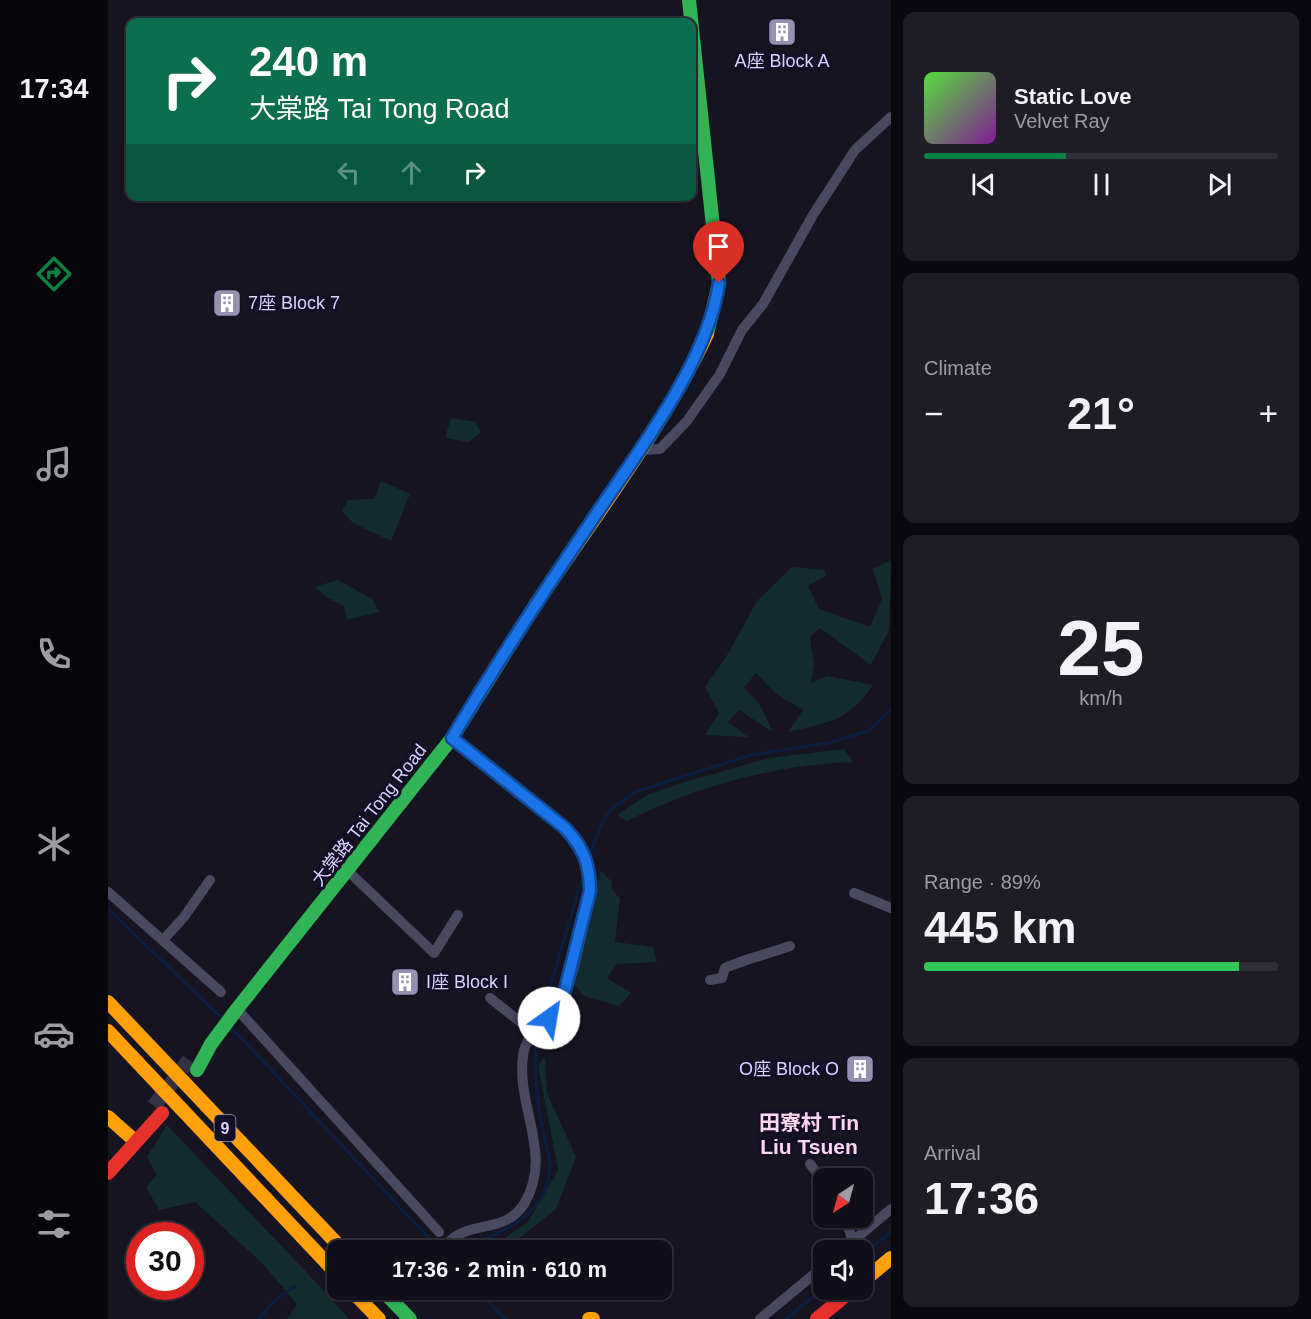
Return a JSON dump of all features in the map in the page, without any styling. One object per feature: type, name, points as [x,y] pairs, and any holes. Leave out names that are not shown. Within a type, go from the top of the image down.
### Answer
[{"type":"main road","name":"大棠路 Tai Tong Road","points":[[689,0],[691,18]]},
{"type":"main road","name":"大棠路 Tai Tong Road","points":[[193,1065],[452,738],[492,671],[639,450],[696,357],[710,327],[719,283],[696,66]]},
{"type":"main road","name":"9","points":[[108,1002],[334,1240]]},
{"type":"main road","name":"9","points":[[108,1031],[327,1263]]},
{"type":"main road","points":[[108,1173],[135,1141],[143,1137],[158,1109]]},
{"type":"main road","points":[[108,1117],[135,1141]]},
{"type":"main road","points":[[873,1273],[891,1258]]},
{"type":"main road","points":[[361,1300],[379,1319]]},
{"type":"main road","points":[[392,1300],[410,1319]]},
{"type":"main road","points":[[817,1319],[840,1300]]},
{"type":"street","points":[[639,450],[660,449],[687,422],[720,374],[742,330],[763,304],[813,215],[855,150],[891,117]]},
{"type":"street","points":[[451,1240],[456,1235],[497,1226],[521,1209],[534,1185],[538,1167],[522,1059],[530,1036],[562,1002],[590,891],[590,872],[580,844],[565,828],[452,738]]},
{"type":"street","points":[[348,871],[434,953],[458,915]]},
{"type":"street","points":[[163,940],[184,917],[210,880]]},
{"type":"street","points":[[108,892],[221,992]]},
{"type":"street","points":[[854,893],[891,908]]},
{"type":"street","points":[[710,980],[722,978],[725,969],[740,961],[762,957],[790,946]]},
{"type":"street","points":[[490,998],[530,1036]]},
{"type":"street","points":[[233,1015],[439,1232]]},
{"type":"street","points":[[810,1164],[813,1168]]},
{"type":"street","points":[[854,1240],[891,1209]]},
{"type":"street","points":[[760,1319],[813,1275]]},
{"type":"green space","points":[[451,418],[475,422],[481,432],[469,442],[445,438]]},
{"type":"green space","points":[[381,481],[410,494],[391,541],[353,523],[342,511],[348,500],[374,499]]},
{"type":"green space","points":[[891,560],[889,630],[871,665],[820,628],[810,637],[814,665],[811,683],[828,676],[873,685],[855,707],[836,719],[788,732],[803,710],[775,693],[756,673],[744,688],[759,703],[773,732],[739,710],[728,722],[748,737],[705,735],[719,713],[705,687],[729,652],[757,601],[792,567],[824,570],[826,576],[808,586],[819,609],[870,627],[882,599],[873,569]]},
{"type":"green space","points":[[338,580],[372,599],[379,612],[347,620],[344,606],[328,598],[314,587]]},
{"type":"green space","points":[[844,749],[853,762],[765,773],[681,797],[627,821],[617,815],[647,795],[678,784],[769,758]]},
{"type":"green space","points":[[601,871],[612,882],[611,888],[620,899],[615,942],[653,947],[657,962],[617,964],[607,978],[631,993],[619,1006],[584,996],[569,978]]},
{"type":"green space","points":[[545,1057],[547,1093],[576,1157],[556,1209],[517,1240],[501,1240],[528,1222],[558,1170],[538,1065]]},
{"type":"green space","points":[[167,1125],[327,1294],[327,1300],[332,1300],[349,1319],[287,1319],[297,1304],[263,1264],[195,1202],[159,1210],[146,1187],[157,1175],[147,1157]]},
{"type":"waterway","points":[[589,857],[603,820],[612,809],[635,792],[751,755],[828,743],[868,731],[891,710]]},
{"type":"waterway","points":[[540,1021],[584,872]]},
{"type":"waterway","points":[[108,909],[224,1020]]},
{"type":"waterway","points":[[231,1027],[431,1240]]},
{"type":"waterway","points":[[482,1240],[497,1234],[523,1218],[542,1196],[548,1183],[550,1162],[536,1080],[538,1034]]},
{"type":"waterway","points":[[873,1246],[891,1232]]},
{"type":"waterway","points":[[259,1319],[275,1300],[295,1286]]},
{"type":"waterway","points":[[786,1319],[813,1297]]},
{"type":"waterway","points":[[487,1300],[505,1319]]},
{"type":"tunnel","points":[[154,1106],[189,1060]]},
{"type":"traffic: fast","points":[[689,0],[691,18]]},
{"type":"traffic: fast","points":[[696,66],[719,283],[707,334]]},
{"type":"traffic: fast","points":[[197,1070],[211,1044],[237,1009],[452,738],[536,604]]},
{"type":"traffic: fast","points":[[392,1300],[410,1319]]},
{"type":"traffic: slow","points":[[536,604],[649,437],[690,369],[707,334]]},
{"type":"traffic: slow","points":[[108,1002],[334,1240]]},
{"type":"traffic: slow","points":[[108,1031],[327,1263]]},
{"type":"traffic: slow","points":[[108,1117],[135,1141]]},
{"type":"traffic: slow","points":[[873,1273],[891,1258]]},
{"type":"traffic: slow","points":[[361,1300],[379,1319]]},
{"type":"traffic: jam","points":[[108,1173],[162,1113]]},
{"type":"traffic: jam","points":[[817,1319],[840,1300]]},
{"type":"place","name":"A座 Block A","points":[[782,32]]},
{"type":"place","name":"7座 Block 7","points":[[227,303]]},
{"type":"place","name":"I座 Block I","points":[[405,982]]},
{"type":"place","name":"O座 Block O","points":[[860,1069]]},
{"type":"district","name":"田寮村 Tin Liu Tsuen","points":[[809,1134]]},
{"type":"route","points":[[549,1018],[562,1002],[577,950],[590,891],[590,872],[584,853],[580,844],[565,828],[490,771],[452,738],[524,621],[639,450],[696,357],[710,327],[719,283]]}]
